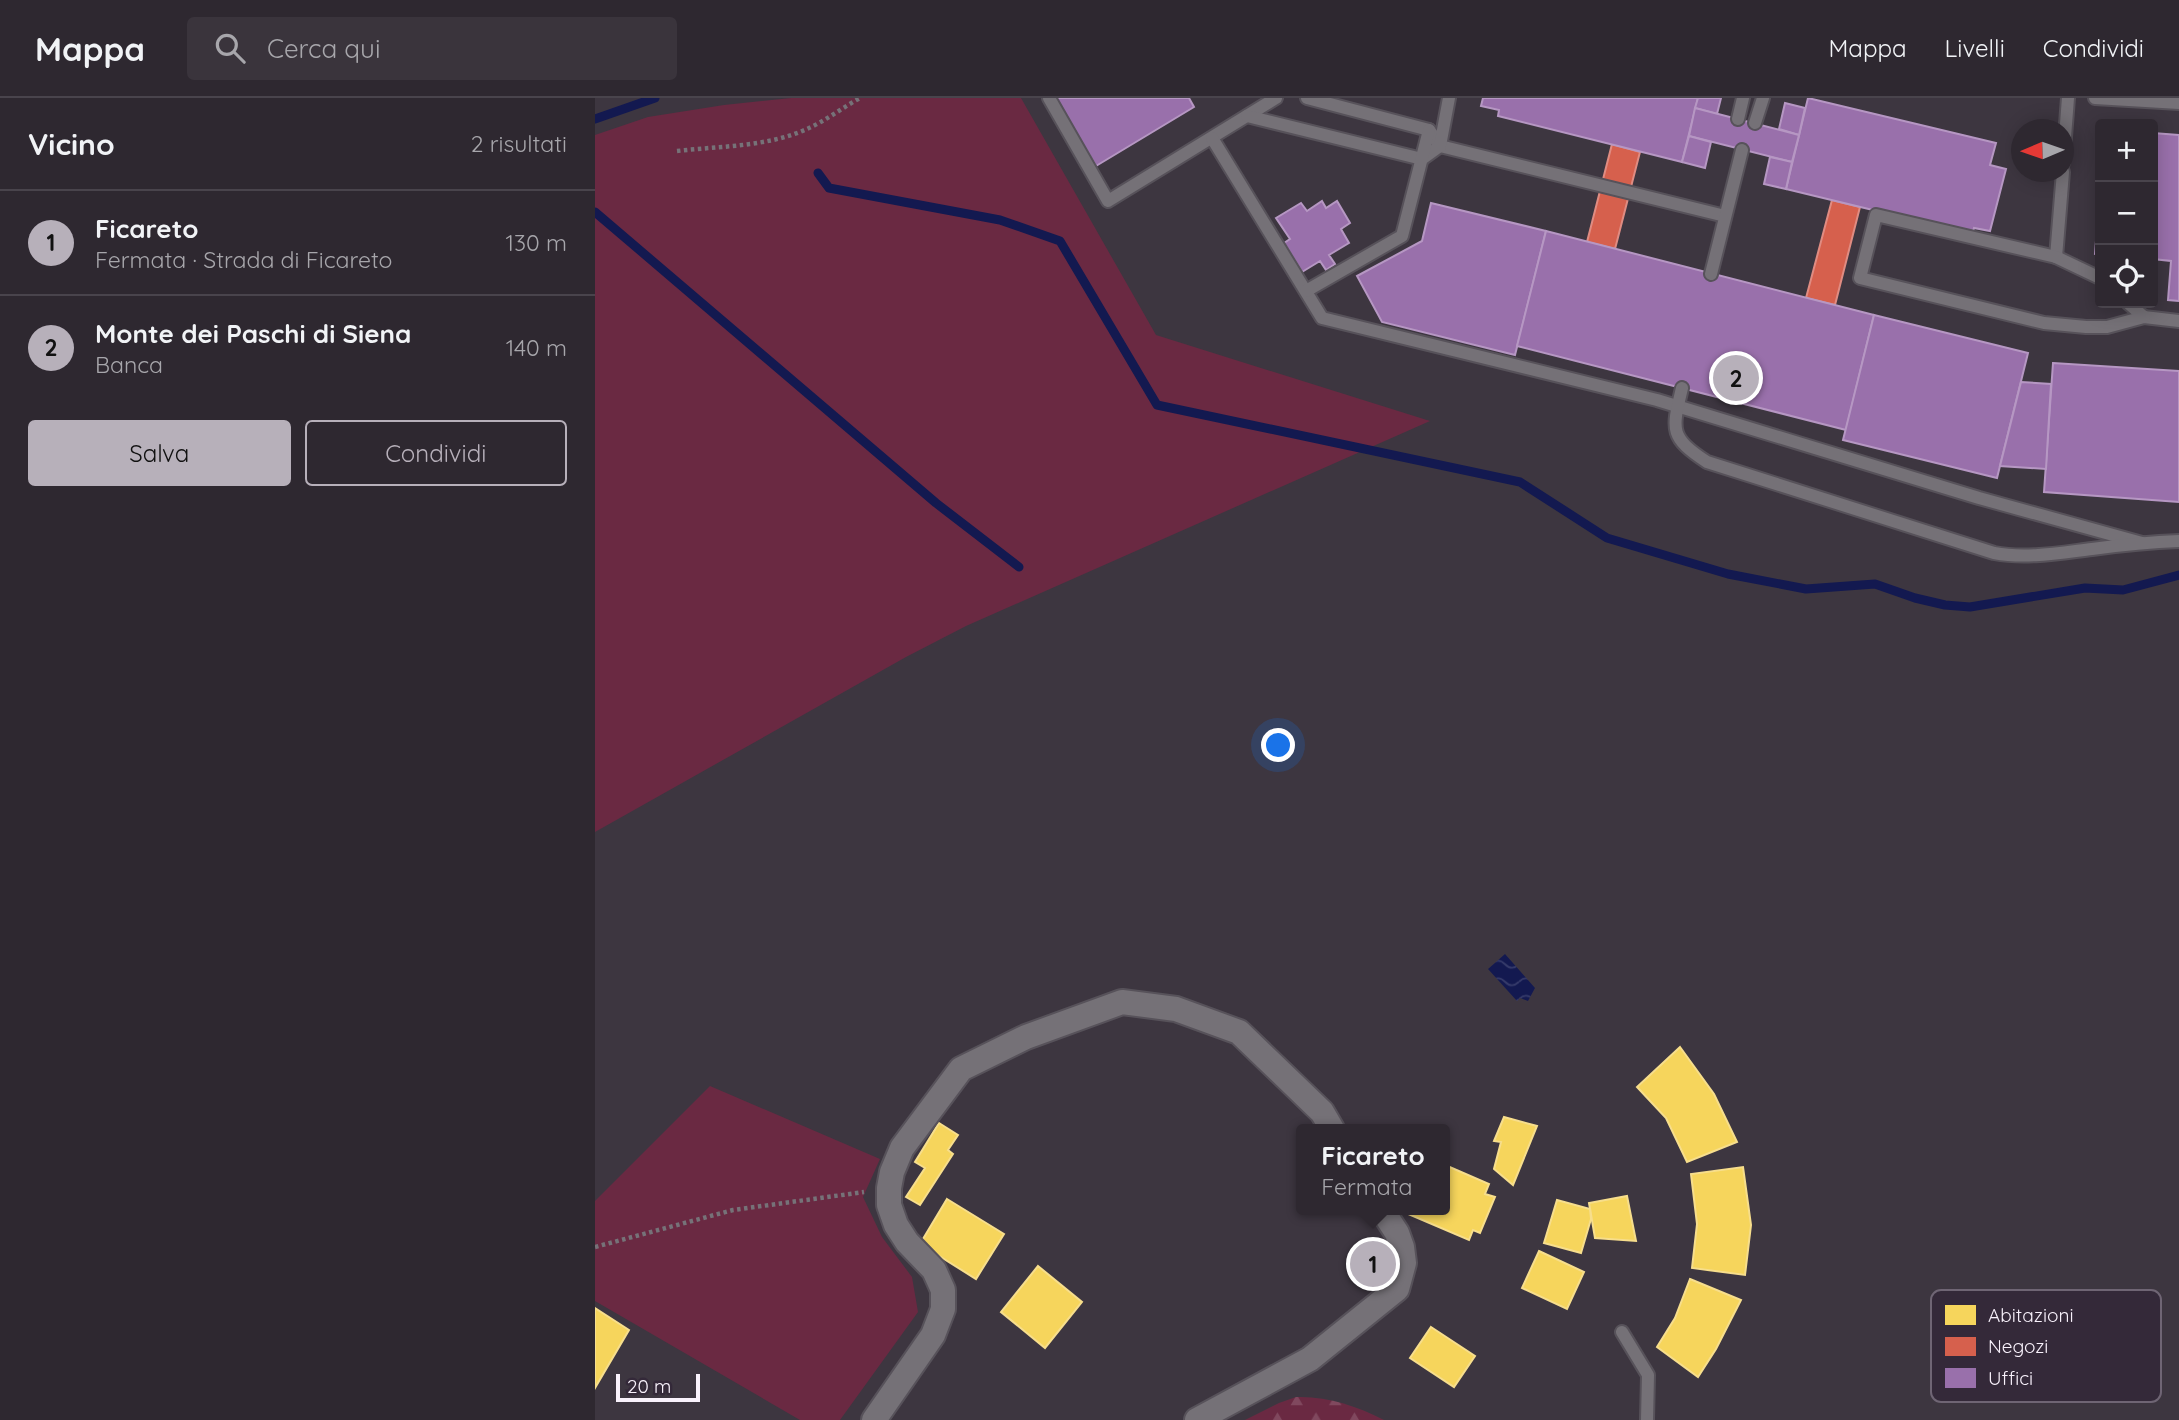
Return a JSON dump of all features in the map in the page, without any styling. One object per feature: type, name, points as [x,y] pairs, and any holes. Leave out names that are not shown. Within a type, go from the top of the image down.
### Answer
[{"type":"street","points":[[874,1420],[933,1335],[944,1300],[943,1290],[934,1270],[907,1242],[896,1225],[889,1205],[892,1171],[902,1148],[961,1069],[1026,1037],[1122,1002],[1176,1009],[1239,1032],[1322,1112],[1329,1124]]},
{"type":"street","points":[[1197,1420],[1310,1359],[1397,1289],[1404,1263],[1402,1247],[1385,1215]]},
{"type":"lane","points":[[1049,98],[1108,201],[1276,98]]},
{"type":"lane","points":[[1307,98],[1429,130],[1440,146],[1725,216]]},
{"type":"lane","points":[[1247,116],[1422,159],[1440,146],[1449,98]]},
{"type":"lane","points":[[1738,119],[1743,98]]},
{"type":"lane","points":[[1755,124],[1763,98]]},
{"type":"lane","points":[[2066,119],[2068,98]]},
{"type":"lane","points":[[2095,98],[2179,103]]},
{"type":"lane","points":[[1306,292],[1402,236],[1429,130]]},
{"type":"lane","points":[[1212,138],[1322,318],[1678,406],[1979,498],[2142,543]]},
{"type":"lane","points":[[1711,274],[1742,149]]},
{"type":"lane","points":[[2056,257],[2062,182]]},
{"type":"lane","points":[[2095,276],[2056,257],[1876,215],[1860,278],[2044,323],[2107,327],[2144,317],[2179,321]]},
{"type":"lane","points":[[2134,308],[2144,317]]},
{"type":"lane","points":[[1682,388],[1674,426],[1677,435],[1691,452],[1707,462],[1994,553],[2009,556],[2052,554],[2179,541]]},
{"type":"lane","points":[[1622,1332],[1648,1375],[1647,1420]]},
{"type":"path","points":[[677,151],[768,142],[808,128],[860,98]]},
{"type":"path","points":[[595,1247],[733,1210],[889,1188]]},
{"type":"green space","points":[[791,98],[1021,98],[1156,335],[1430,421],[966,626],[595,832],[595,135],[648,117]]},
{"type":"green space","points":[[710,1086],[880,1159],[863,1197],[882,1237],[912,1277],[918,1312],[840,1420],[800,1420],[595,1301],[595,1201]]},
{"type":"green space","points":[[1296,1397],[1341,1403],[1384,1420],[1245,1420]]},
{"type":"water","points":[[1505,954],[1535,988],[1528,1001],[1520,998],[1517,1001],[1488,969]]},
{"type":"building: Abitazioni","points":[[1680,1047],[1714,1094],[1737,1142],[1687,1162],[1666,1118],[1637,1087]]},
{"type":"building: Abitazioni","points":[[1504,1117],[1537,1126],[1513,1185],[1494,1169],[1501,1142],[1494,1141]]},
{"type":"building: Abitazioni","points":[[939,1123],[958,1135],[948,1150],[953,1154],[920,1205],[906,1197],[925,1168],[915,1162]]},
{"type":"building: Abitazioni","points":[[1450,1167],[1489,1184],[1485,1194],[1495,1197],[1480,1233],[1473,1230],[1469,1240],[1411,1215],[1450,1215]]},
{"type":"building: Abitazioni","points":[[1743,1167],[1751,1225],[1745,1275],[1692,1268],[1697,1224],[1691,1174]]},
{"type":"building: Abitazioni","points":[[1627,1196],[1636,1241],[1595,1238],[1589,1203]]},
{"type":"building: Abitazioni","points":[[947,1199],[1004,1234],[976,1279],[920,1244]]},
{"type":"building: Abitazioni","points":[[1557,1200],[1590,1209],[1591,1219],[1581,1253],[1544,1243]]},
{"type":"building: Abitazioni","points":[[1539,1251],[1584,1272],[1567,1309],[1522,1288]]},
{"type":"building: Abitazioni","points":[[1038,1266],[1082,1302],[1045,1348],[1001,1312]]},
{"type":"building: Abitazioni","points":[[1690,1279],[1741,1300],[1698,1377],[1657,1347],[1675,1318]]},
{"type":"building: Abitazioni","points":[[595,1308],[629,1330],[595,1388]]},
{"type":"building: Abitazioni","points":[[1431,1327],[1475,1356],[1454,1387],[1410,1358]]},
{"type":"building: Negozi","points":[[1612,144],[1640,152],[1615,249],[1587,242]]},
{"type":"building: Negozi","points":[[1832,200],[1860,207],[1835,305],[1806,298]]},
{"type":"building: Uffici","points":[[1055,98],[1189,98],[1194,107],[1096,166]]},
{"type":"building: Uffici","points":[[1483,98],[1698,98],[1682,162],[1498,116],[1499,110],[1481,106]]},
{"type":"building: Uffici","points":[[1698,98],[1721,98],[1717,114],[1695,108]]},
{"type":"building: Uffici","points":[[1808,98],[1996,143],[1990,165],[2006,169],[1990,231],[1974,228],[1972,234],[1786,189]]},
{"type":"building: Uffici","points":[[1785,103],[1805,108],[1799,135],[1779,129]]},
{"type":"building: Uffici","points":[[1695,108],[1799,135],[1792,162],[1689,136]]},
{"type":"building: Uffici","points":[[2158,133],[2179,135],[2179,301],[2168,300],[2171,261],[2158,260]]},
{"type":"building: Uffici","points":[[1689,136],[1711,142],[1705,168],[1682,162]]},
{"type":"building: Uffici","points":[[1770,157],[1792,162],[1786,189],[1764,184]]},
{"type":"building: Uffici","points":[[1322,201],[1326,208],[1337,201],[1350,223],[1341,229],[1349,243],[1329,255],[1335,264],[1326,270],[1320,261],[1302,272],[1284,243],[1290,239],[1276,218],[1301,203],[1307,211]]},
{"type":"building: Uffici","points":[[1431,203],[1546,231],[1515,355],[1382,322],[1357,276],[1422,241]]},
{"type":"building: Uffici","points":[[1546,231],[1874,315],[1846,430],[1517,346]]},
{"type":"building: Uffici","points":[[1874,315],[2028,353],[1997,478],[1843,440]]},
{"type":"building: Uffici","points":[[2053,363],[2179,371],[2179,502],[2044,492]]},
{"type":"building: Uffici","points":[[2021,382],[2051,384],[2046,469],[2000,466]]},
{"type":"waterway","points":[[595,119],[655,98]]},
{"type":"waterway","points":[[818,173],[829,188],[1000,220],[1060,241],[1157,405],[1520,482],[1607,538],[1728,574],[1806,589],[1875,584],[1915,598],[1970,607],[2085,588],[2123,590],[2179,575]]},
{"type":"waterway","points":[[595,212],[936,503],[1019,567]]},
{"type":"place","name":"Monte dei Paschi di Siena","points":[[1736,378]]},
{"type":"place","name":"Ficareto","points":[[1373,1264]]}]
